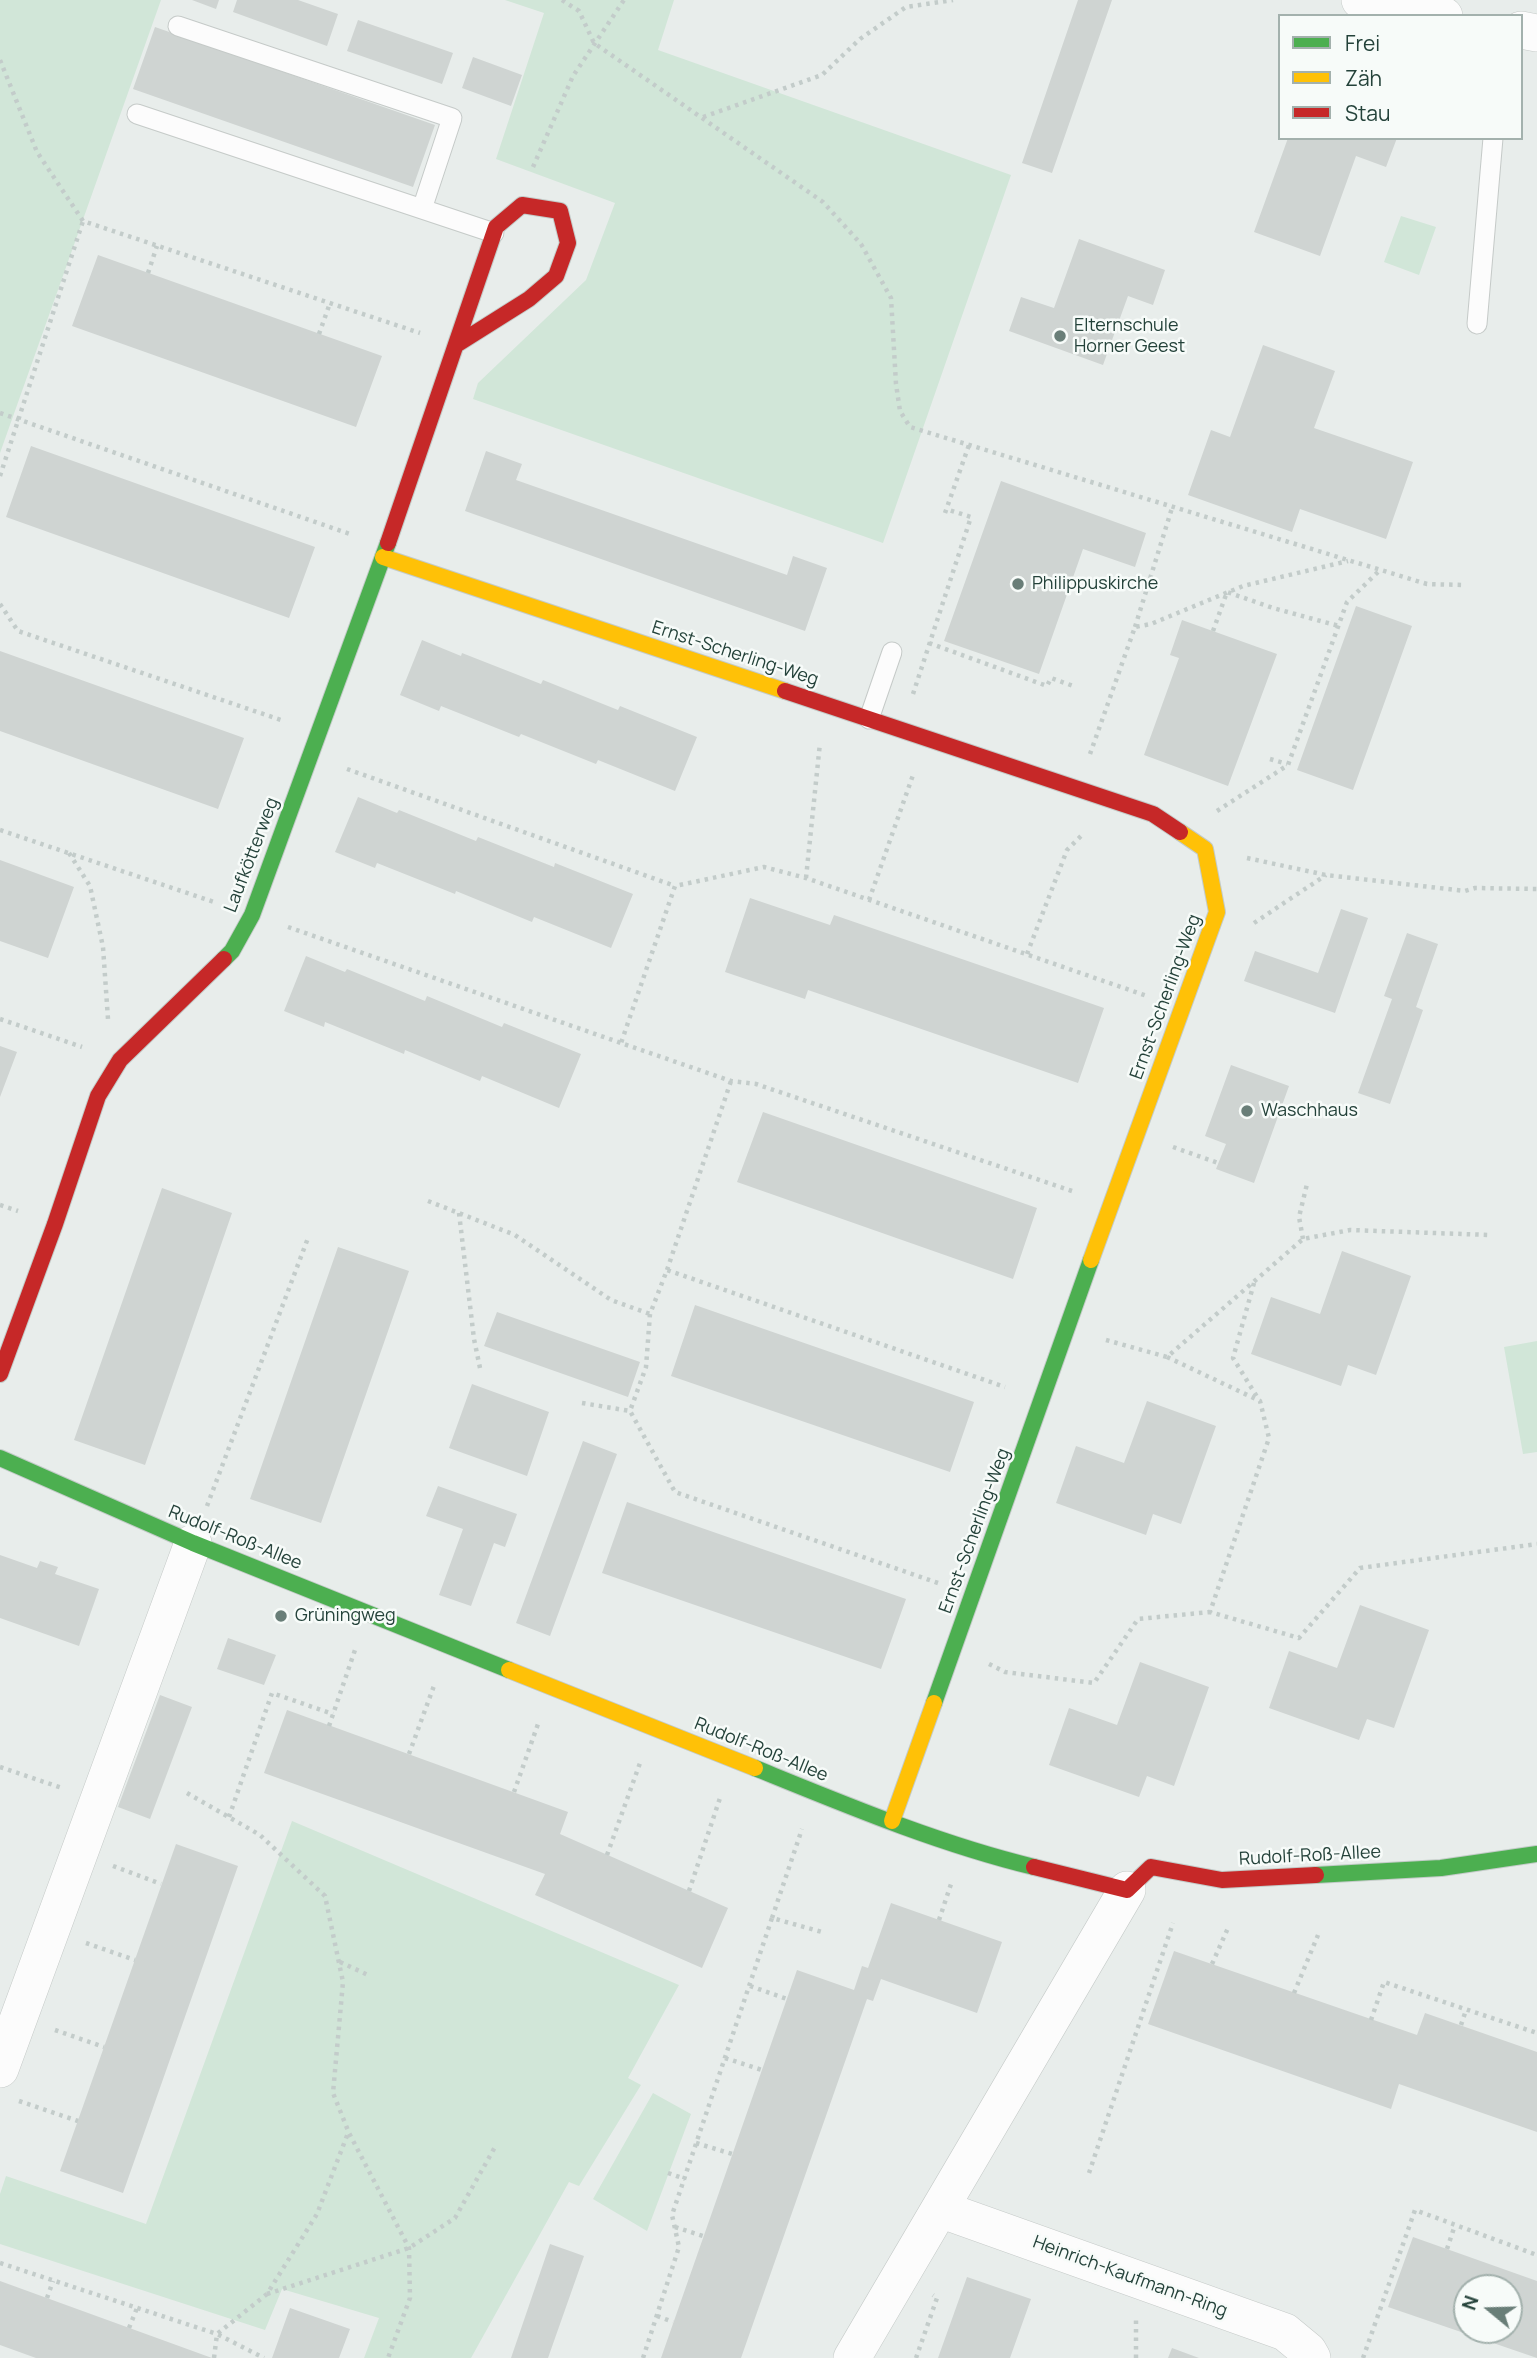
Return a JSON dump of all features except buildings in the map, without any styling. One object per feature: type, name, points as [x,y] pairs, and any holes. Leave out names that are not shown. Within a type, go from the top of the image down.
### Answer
[{"type":"street","points":[[1360,0],[1434,14]]},
{"type":"street","points":[[456,345],[529,299],[555,276],[568,243],[560,211],[522,205]]},
{"type":"street","name":"Laufkötterweg","points":[[0,1374],[98,1096],[120,1060],[232,951],[252,915],[385,552],[495,227],[522,205]]},
{"type":"street","name":"Ernst-Scherling-Weg","points":[[385,552],[824,705],[1153,814],[1205,849],[1217,912],[1110,1204],[1043,1400],[892,1821]]},
{"type":"street","name":"Rudolf-Roß-Allee","points":[[0,1458],[193,1543],[449,1646],[814,1792],[1004,1860],[1126,1890],[1151,1867],[1222,1880],[1441,1868],[1537,1854]]},
{"type":"street","points":[[6,2084],[19,2018],[193,1543]]},
{"type":"street","points":[[852,2358],[1126,1890]]},
{"type":"street","name":"Heinrich-Kaufmann-Ring","points":[[940,2209],[1284,2332],[1308,2351],[1312,2358]]},
{"type":"lane","points":[[178,26],[452,118],[422,209]]},
{"type":"lane","points":[[137,114],[494,233]]},
{"type":"lane","points":[[1477,324],[1493,140]]},
{"type":"lane","points":[[869,719],[892,652]]},
{"type":"path","points":[[562,0],[579,11],[594,43],[823,202],[861,244],[891,298],[896,384],[900,411],[910,427],[1427,584],[1463,585]]},
{"type":"path","points":[[522,205],[529,175],[573,76],[624,0]]},
{"type":"path","points":[[702,118],[822,75],[860,39],[906,7],[953,0]]},
{"type":"path","points":[[0,60],[37,152],[83,221],[456,345]]},
{"type":"path","points":[[0,476],[83,221]]},
{"type":"path","points":[[148,272],[157,246]]},
{"type":"path","points":[[319,334],[330,303]]},
{"type":"path","points":[[0,413],[385,552]]},
{"type":"path","points":[[901,730],[971,517],[946,511],[969,445]]},
{"type":"path","points":[[1090,754],[1135,626],[1172,508]]},
{"type":"path","points":[[1135,626],[1151,624],[1227,592],[1271,578],[1349,561]]},
{"type":"path","points":[[1183,834],[1288,765],[1347,603],[1380,570]]},
{"type":"path","points":[[1227,592],[1339,626]]},
{"type":"path","points":[[1213,631],[1227,592]]},
{"type":"path","points":[[0,604],[18,631],[319,733]]},
{"type":"path","points":[[929,643],[1047,686],[1051,678],[1076,687]]},
{"type":"path","points":[[806,878],[824,705]]},
{"type":"path","points":[[869,900],[926,738]]},
{"type":"path","points":[[310,756],[675,886],[764,867],[806,878],[1183,1009]]},
{"type":"path","points":[[1270,759],[1288,765]]},
{"type":"path","points":[[1027,954],[1067,850],[1113,801]]},
{"type":"path","points":[[0,830],[731,1081],[756,1084],[1110,1204]]},
{"type":"path","points":[[1205,849],[1326,875],[1465,891],[1475,888],[1537,889]]},
{"type":"path","points":[[69,853],[90,886],[103,947],[108,1023],[120,1060]]},
{"type":"path","points":[[1200,958],[1326,875]]},
{"type":"path","points":[[621,1043],[675,886]]},
{"type":"path","points":[[0,1019],[120,1060]]},
{"type":"path","points":[[731,1081],[650,1314],[646,1367],[631,1412],[675,1492],[972,1595]]},
{"type":"path","points":[[1136,1134],[1218,1163]]},
{"type":"path","points":[[1303,1240],[1299,1217],[1307,1184]]},
{"type":"path","points":[[429,1201],[515,1235],[611,1300],[650,1314]]},
{"type":"path","points":[[459,1213],[474,1339],[480,1367]]},
{"type":"path","points":[[1167,1357],[1303,1240],[1350,1230],[1490,1235]]},
{"type":"path","points":[[193,1543],[308,1238]]},
{"type":"path","points":[[667,1270],[1043,1400]]},
{"type":"path","points":[[1210,1612],[1269,1437],[1260,1401],[1233,1358],[1254,1282]]},
{"type":"path","points":[[1068,1329],[1167,1357],[1260,1401]]},
{"type":"path","points":[[582,1403],[631,1412]]},
{"type":"path","points":[[954,1647],[1005,1672],[1094,1683],[1138,1619],[1210,1612],[1299,1638],[1360,1568],[1537,1544]]},
{"type":"path","points":[[329,1726],[368,1613]]},
{"type":"path","points":[[409,1754],[449,1646]]},
{"type":"path","points":[[514,1792],[552,1687]]},
{"type":"path","points":[[229,1817],[272,1693],[333,1714]]},
{"type":"path","points":[[607,1855],[653,1727]]},
{"type":"path","points":[[689,1891],[733,1759]]},
{"type":"path","points":[[0,1767],[98,1801]]},
{"type":"path","points":[[643,2358],[679,2247],[672,2216],[814,1792]]},
{"type":"path","points":[[187,1793],[260,1835],[325,1896],[343,1982],[333,2092],[349,2133],[409,2248],[410,2298],[388,2358]]},
{"type":"path","points":[[79,1854],[161,1884]]},
{"type":"path","points":[[772,1918],[822,1932]]},
{"type":"path","points":[[1089,2173],[1173,1923]]},
{"type":"path","points":[[1212,1964],[1228,1928]]},
{"type":"path","points":[[50,1931],[135,1960]]},
{"type":"path","points":[[1294,1993],[1318,1935]]},
{"type":"path","points":[[339,1962],[368,1975]]},
{"type":"path","points":[[1371,2020],[1384,1982],[1537,2033]]},
{"type":"path","points":[[750,1986],[787,1999]]},
{"type":"path","points":[[1461,2025],[1466,2010]]},
{"type":"path","points":[[19,2018],[104,2047]]},
{"type":"path","points":[[725,2058],[762,2070]]},
{"type":"path","points":[[6,2084],[78,2121]]},
{"type":"path","points":[[214,2358],[217,2334],[267,2294],[317,2214],[349,2133]]},
{"type":"path","points":[[696,2143],[732,2154]]},
{"type":"path","points":[[267,2294],[409,2248],[455,2218],[495,2147]]},
{"type":"path","points":[[668,2173],[685,2179]]},
{"type":"path","points":[[1363,2358],[1415,2210],[1537,2255]]},
{"type":"path","points":[[1447,2249],[1455,2225]]},
{"type":"path","points":[[675,2227],[704,2236]]},
{"type":"path","points":[[0,2263],[217,2334],[264,2358]]},
{"type":"path","points":[[47,2298],[53,2281]]},
{"type":"path","points":[[129,2328],[137,2308]]},
{"type":"path","points":[[657,2316],[673,2322]]},
{"type":"green space","points":[[0,0],[161,0],[0,453]]},
{"type":"green space","points":[[505,0],[674,0],[658,50],[1011,175],[883,543],[473,399],[478,383],[586,280],[615,203],[496,159],[544,13]]},
{"type":"green space","points":[[1401,216],[1436,227],[1419,275],[1384,262]]},
{"type":"green space","points":[[1537,1341],[1537,1452],[1523,1454],[1504,1347]]},
{"type":"green space","points":[[292,1821],[679,1985],[628,2078],[641,2085],[579,2186],[569,2182],[471,2358],[364,2358],[379,2318],[282,2289],[265,2330],[0,2244],[0,2194],[6,2176],[146,2224]]},
{"type":"green space","points":[[653,2093],[691,2114],[647,2231],[593,2199]]},
{"type":"traffic: fast","points":[[224,959],[232,951],[252,915],[388,543]]},
{"type":"traffic: fast","points":[[934,1703],[1091,1260]]},
{"type":"traffic: fast","points":[[0,1458],[193,1543],[509,1670]]},
{"type":"traffic: fast","points":[[755,1768],[928,1835],[1034,1867]]},
{"type":"traffic: fast","points":[[1316,1875],[1441,1868],[1537,1854]]},
{"type":"traffic: slow","points":[[383,557],[785,691]]},
{"type":"traffic: slow","points":[[1091,1260],[1217,912],[1205,849],[1180,832]]},
{"type":"traffic: slow","points":[[509,1670],[755,1768]]},
{"type":"traffic: slow","points":[[892,1821],[934,1703]]},
{"type":"traffic: jam","points":[[388,543],[496,227],[522,205],[560,211],[568,243],[556,276],[529,299],[456,345]]},
{"type":"traffic: jam","points":[[785,691],[1153,814],[1180,832]]},
{"type":"traffic: jam","points":[[0,1374],[98,1096],[120,1060],[224,959]]},
{"type":"traffic: jam","points":[[1034,1867],[1127,1890],[1151,1867],[1222,1880],[1316,1875]]},
{"type":"place","name":"Elternschule Horner Geest","points":[[1060,336]]},
{"type":"place","name":"Philippuskirche","points":[[1018,584]]},
{"type":"place","name":"Waschhaus","points":[[1247,1111]]},
{"type":"place","name":"Grüningweg","points":[[281,1616]]}]
